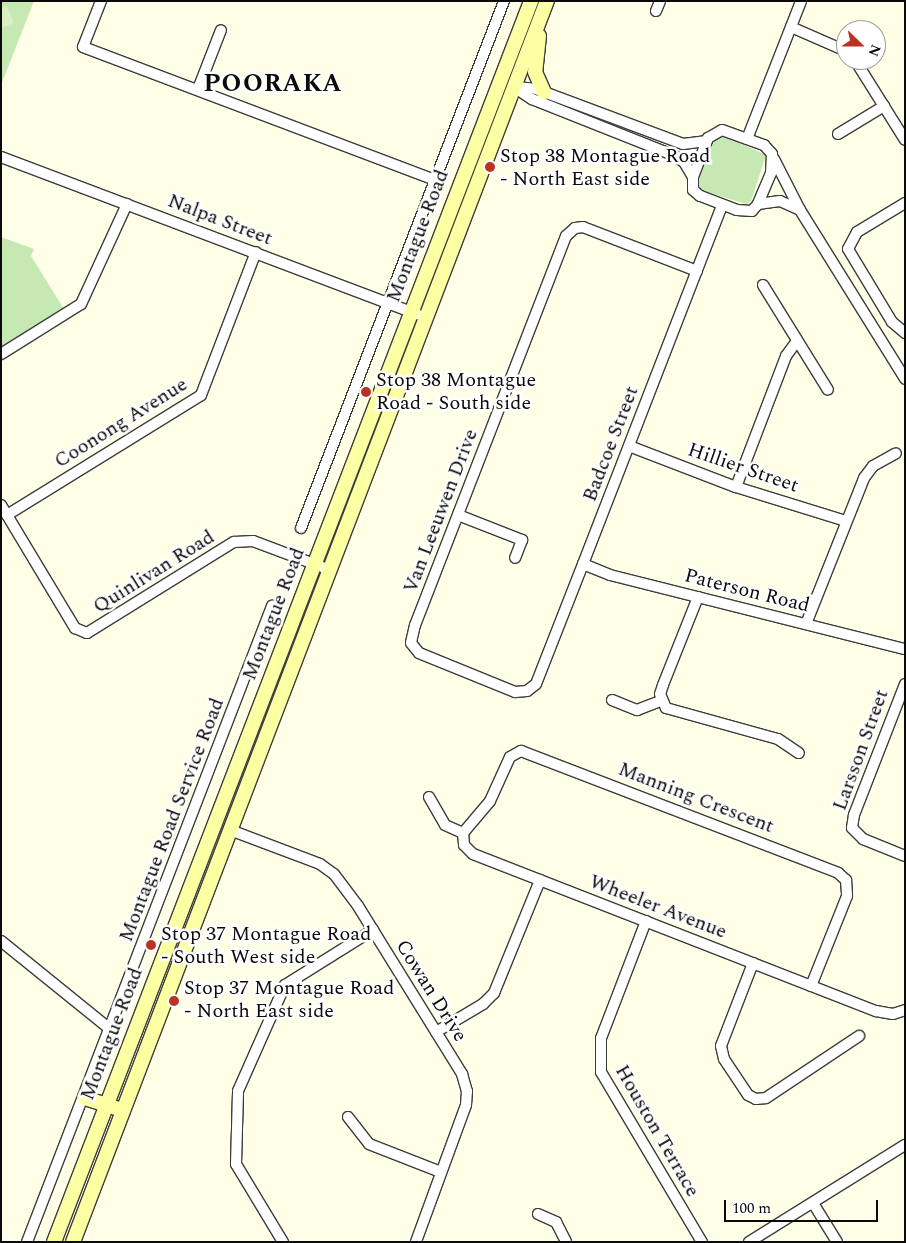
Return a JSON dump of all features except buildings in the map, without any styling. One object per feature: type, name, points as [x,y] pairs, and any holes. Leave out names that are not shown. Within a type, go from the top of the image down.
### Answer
[{"type":"main road","name":"Montague Road","points":[[54,1242],[531,1]]},
{"type":"main road","name":"Montague Road","points":[[73,1242],[546,1]]},
{"type":"main road","points":[[540,18],[535,72],[544,92]]},
{"type":"main road","points":[[499,82],[514,87]]},
{"type":"main road","points":[[215,824],[230,830]]},
{"type":"main road","points":[[84,1098],[123,1111]]},
{"type":"street","points":[[101,1],[83,47],[435,180]]},
{"type":"street","points":[[301,528],[504,1]]},
{"type":"street","points":[[747,139],[801,1]]},
{"type":"street","points":[[790,27],[836,47]]},
{"type":"street","points":[[198,89],[221,30]]},
{"type":"street","points":[[861,70],[905,140]]},
{"type":"street","points":[[514,87],[544,92],[676,142],[707,141]]},
{"type":"street","points":[[514,87],[532,99],[673,155],[684,162],[693,177],[696,194],[722,205],[747,212],[758,204],[780,201],[800,210]]},
{"type":"street","points":[[838,134],[884,106]]},
{"type":"street","points":[[693,177],[707,141],[719,130],[770,149],[800,210],[905,379]]},
{"type":"street","name":"Nalpa Street","points":[[1,157],[426,317]]},
{"type":"street","points":[[758,204],[774,159]]},
{"type":"street","points":[[905,203],[858,232],[849,244],[850,253],[892,322],[905,333]]},
{"type":"street","points":[[1,354],[81,304],[127,204]]},
{"type":"street","name":"Badcoe Street","points":[[527,691],[536,684],[722,205]]},
{"type":"street","name":"Van Leeuwen Drive","points":[[527,691],[515,692],[419,654],[411,643],[458,516],[569,232],[575,228],[584,227],[696,271]]},
{"type":"street","name":"Coonong Avenue","points":[[7,515],[201,395],[256,252]]},
{"type":"street","points":[[762,285],[828,390]]},
{"type":"street","points":[[736,487],[786,356],[797,341]]},
{"type":"street","name":"Hillier Street","points":[[629,446],[736,487],[846,521]]},
{"type":"street","points":[[806,624],[846,521],[868,471],[896,453]]},
{"type":"street","name":"Quinlivan Road","points":[[1,505],[75,628],[87,633],[234,542],[253,541],[330,570]]},
{"type":"street","points":[[458,516],[522,540],[515,558]]},
{"type":"street","name":"Paterson Road","points":[[583,564],[610,575],[905,649]]},
{"type":"street","points":[[698,597],[663,685],[661,701],[670,711],[778,739],[799,753]]},
{"type":"street","name":"Montague Road Service Road","points":[[27,1242],[272,606]]},
{"type":"street","name":"Larsson Street","points":[[905,684],[903,695],[854,815],[852,828],[863,839],[905,856]]},
{"type":"street","points":[[612,700],[637,710],[661,701]]},
{"type":"street","name":"Manning Crescent","points":[[463,833],[490,801],[510,756],[521,751],[838,873],[846,880],[847,896],[812,986]]},
{"type":"street","points":[[429,797],[445,825],[463,833]]},
{"type":"street","name":"Cowan Drive","points":[[230,830],[327,868],[341,881],[462,1074],[467,1098],[416,1242]]},
{"type":"street","name":"Wheeler Avenue","points":[[463,833],[463,843],[470,852],[887,1014],[905,1010]]},
{"type":"street","points":[[436,1032],[483,1004],[494,993],[540,880]]},
{"type":"street","name":"Houston Terrace","points":[[646,921],[601,1038],[601,1072],[702,1242]]},
{"type":"street","points":[[283,1242],[236,1164],[238,1090],[285,985],[373,930]]},
{"type":"street","points":[[1,941],[110,1030]]},
{"type":"street","points":[[753,963],[721,1046],[724,1059],[748,1095],[756,1099],[766,1098],[859,1036]]},
{"type":"street","points":[[348,1118],[369,1144],[440,1172]]},
{"type":"street","points":[[749,1242],[905,1145]]},
{"type":"street","points":[[813,1203],[837,1242]]},
{"type":"street","points":[[538,1214],[556,1222],[566,1242]]},
{"type":"green space","points":[[1,1],[34,1],[1,85]]},
{"type":"green space","points":[[7,6],[14,23],[1,28],[1,8]]},
{"type":"green space","points":[[724,136],[766,155],[751,201],[746,204],[704,191],[699,186],[699,179],[714,141]]},
{"type":"green space","points":[[1,237],[34,249],[31,256],[64,309],[1,350]]},
{"type":"place","name":"Stop 38 Montague Road - North East side","points":[[490,167]]},
{"type":"place","name":"Stop 38 Montague Road - South side","points":[[366,392]]},
{"type":"place","name":"Stop 37 Montague Road - South West side","points":[[151,945]]},
{"type":"place","name":"Stop 37 Montague Road - North East side","points":[[174,1001]]},
{"type":"district","name":"POORAKA","points":[[273,84]]}]
